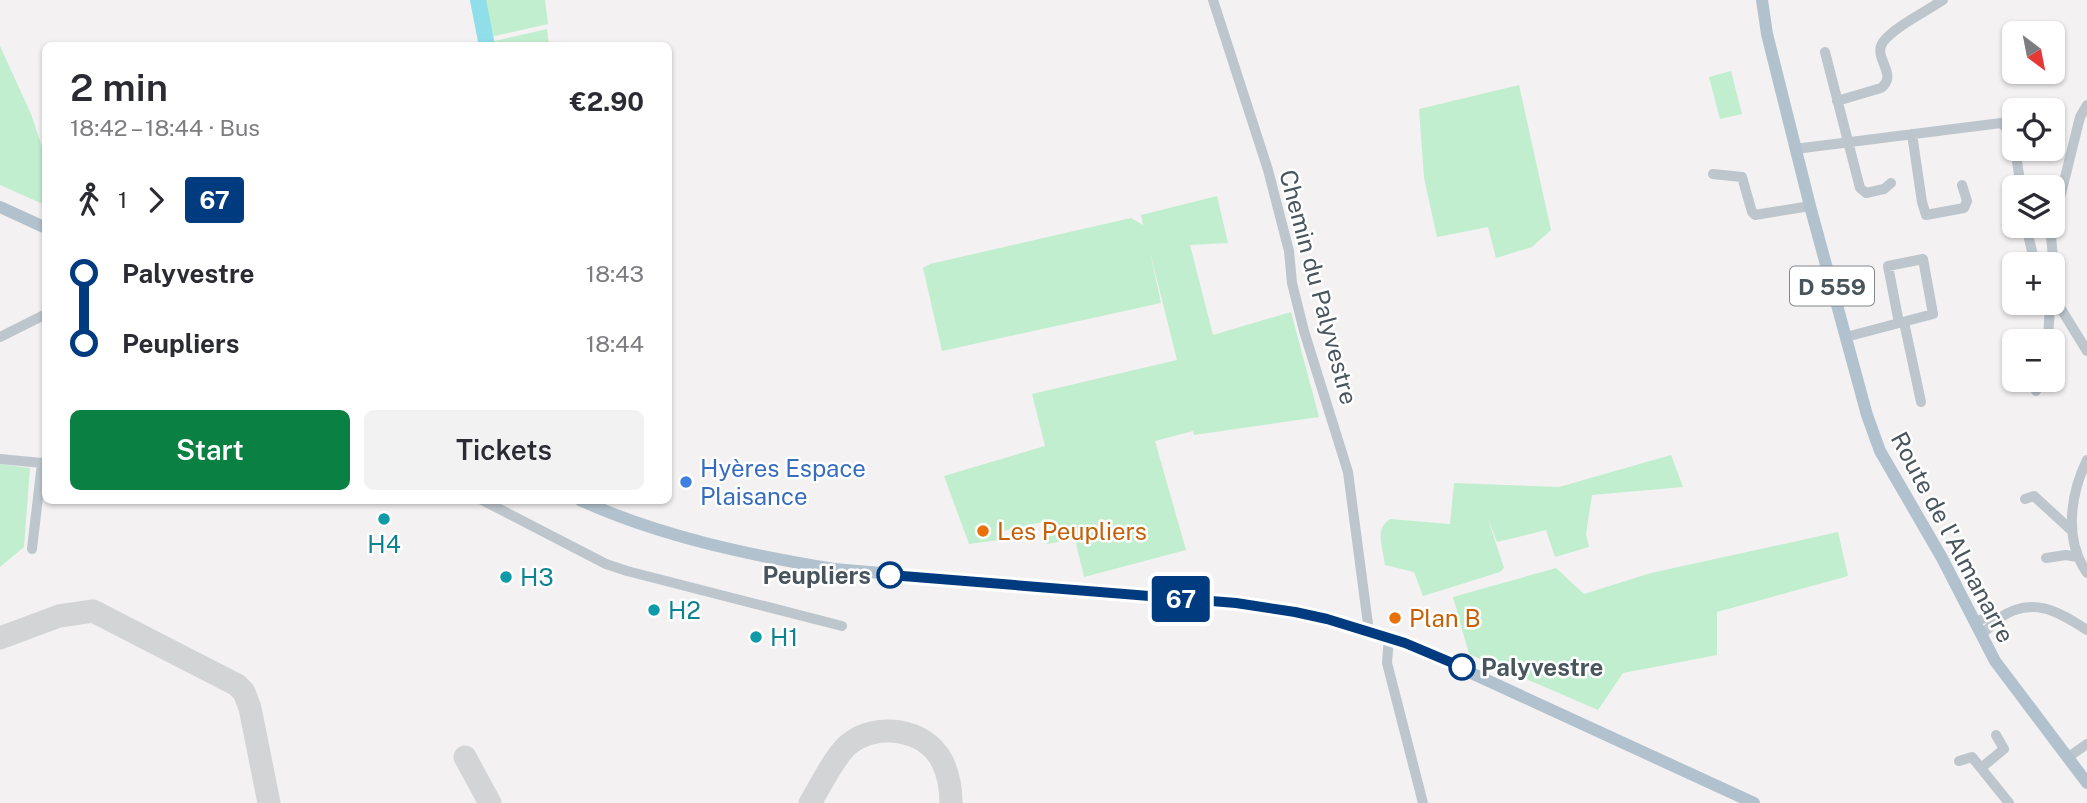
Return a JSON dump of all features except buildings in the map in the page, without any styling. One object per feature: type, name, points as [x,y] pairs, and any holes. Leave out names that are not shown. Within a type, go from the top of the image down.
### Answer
[{"type":"main road","name":"Route de l'Almanarre","points":[[1762,0],[1767,34],[1795,149],[1867,415],[1880,451],[1945,564],[1995,661],[2087,783]]},
{"type":"main road","points":[[0,207],[42,226]]},
{"type":"main road","points":[[590,504],[640,523],[723,546],[779,560],[834,569],[1236,603],[1306,614],[1366,630],[1462,667],[1754,803]]},
{"type":"street","name":"Chemin du Palyvestre","points":[[1213,0],[1268,170],[1289,251],[1292,283],[1304,331],[1348,472],[1363,578],[1368,624],[1366,630]]},
{"type":"street","points":[[1837,101],[1881,88],[1887,83],[1889,75],[1880,51],[1882,43],[1943,0]]},
{"type":"street","points":[[1825,52],[1860,188],[1866,193],[1884,189],[1891,183]]},
{"type":"street","points":[[2052,252],[2051,237],[2054,222],[2080,117],[2087,104]]},
{"type":"street","points":[[1795,149],[2002,124]]},
{"type":"street","points":[[1912,134],[1926,215],[1964,208],[1967,201],[1962,185]]},
{"type":"street","points":[[1713,174],[1742,177],[1755,215],[1810,206]]},
{"type":"street","points":[[1846,337],[1901,322],[1933,314],[1923,260],[1888,266],[1901,322],[1921,402]]},
{"type":"street","points":[[2065,315],[2087,351]]},
{"type":"street","points":[[0,337],[42,316]]},
{"type":"street","points":[[0,459],[42,463]]},
{"type":"street","points":[[2087,460],[2077,487],[2071,530],[2077,557],[2087,573]]},
{"type":"street","points":[[32,549],[42,477]]},
{"type":"street","points":[[2025,499],[2034,496],[2071,530]]},
{"type":"street","points":[[490,504],[606,564],[842,626]]},
{"type":"street","points":[[2046,558],[2066,555],[2077,557]]},
{"type":"street","points":[[1978,628],[1984,618],[1998,619],[2038,606],[2055,611],[2087,630]]},
{"type":"street","points":[[1389,638],[1387,663],[1423,803]]},
{"type":"street","points":[[1981,768],[2004,749],[1996,735]]},
{"type":"street","points":[[2067,758],[2087,744]]},
{"type":"street","points":[[1959,761],[1972,757],[2009,803]]},
{"type":"green space","points":[[484,0],[545,0],[548,24],[490,37]]},
{"type":"green space","points":[[547,29],[549,42],[490,42]]},
{"type":"green space","points":[[0,46],[31,114],[42,147],[42,204],[0,185]]},
{"type":"green space","points":[[1731,71],[1742,114],[1720,119],[1709,77]]},
{"type":"green space","points":[[1519,85],[1551,230],[1532,247],[1496,258],[1488,227],[1437,237],[1424,178],[1419,109]]},
{"type":"green space","points":[[1217,196],[1228,243],[1190,245],[1213,335],[1291,312],[1319,417],[1194,435],[1193,431],[1155,441],[1186,550],[1084,577],[1075,539],[1047,544],[1042,522],[998,532],[999,540],[969,544],[944,476],[1045,446],[1032,394],[1177,360],[1150,252],[1161,303],[942,351],[923,268],[930,264],[1131,218],[1143,225],[1141,215]]},
{"type":"green space","points":[[1671,455],[1683,487],[1592,495],[1586,534],[1589,547],[1555,557],[1546,530],[1497,542],[1487,516],[1504,568],[1500,572],[1423,596],[1414,572],[1385,565],[1381,533],[1385,523],[1390,519],[1450,524],[1454,483],[1559,487]]},
{"type":"green space","points":[[0,464],[30,468],[24,547],[0,567]]},
{"type":"green space","points":[[1838,532],[1848,576],[1717,612],[1717,655],[1623,673],[1598,710],[1469,654],[1453,597],[1556,568],[1584,594],[1651,573]]},
{"type":"waterway","points":[[478,0],[486,42]]},
{"type":"taxiway","points":[[0,638],[59,616],[93,611],[237,685],[244,692],[250,708],[269,803]]},
{"type":"taxiway","points":[[810,803],[833,763],[849,744],[860,737],[886,731],[912,735],[934,750],[946,771],[951,803]]},
{"type":"taxiway","points":[[465,757],[490,803]]},
{"type":"bus line","name":"67","points":[[890,575],[1236,603],[1295,612],[1361,628],[1462,667]]},
{"type":"place","name":"Hyères Espace Plaisance","points":[[686,482]]},
{"type":"place","name":"H4","points":[[384,519]]},
{"type":"place","name":"Les Peupliers","points":[[983,531]]},
{"type":"place","name":"Peupliers","points":[[890,575]]},
{"type":"place","name":"H3","points":[[506,577]]},
{"type":"place","name":"H2","points":[[654,610]]},
{"type":"place","name":"Plan B","points":[[1395,618]]},
{"type":"place","name":"H1","points":[[756,637]]},
{"type":"place","name":"Palyvestre","points":[[1462,667]]}]
